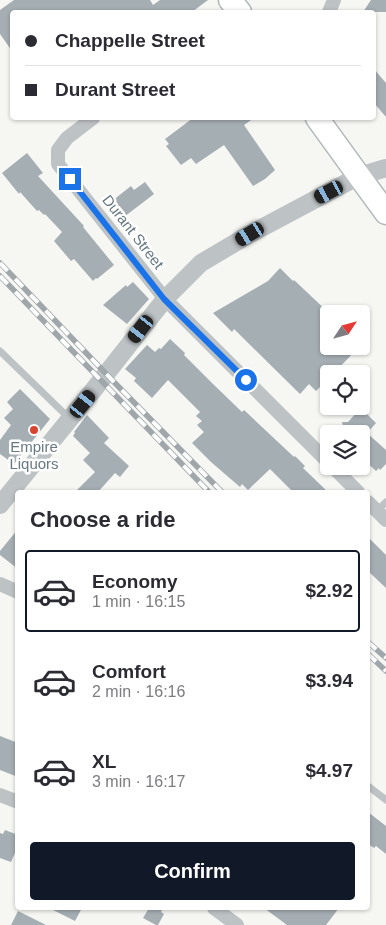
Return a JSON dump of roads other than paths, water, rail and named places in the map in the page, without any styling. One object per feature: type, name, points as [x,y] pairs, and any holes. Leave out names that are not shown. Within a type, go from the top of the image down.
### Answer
[{"type":"main road","points":[[318,120],[386,212]]},
{"type":"street","name":"Durant Street","points":[[90,120],[67,138],[58,150],[58,164],[164,299],[320,454]]},
{"type":"street","points":[[0,505],[164,299],[202,263],[250,234],[359,176],[386,168]]},
{"type":"street","points":[[341,475],[356,490]]},
{"type":"street","points":[[0,584],[15,591]]},
{"type":"street","points":[[0,795],[15,801]]},
{"type":"street","points":[[217,910],[237,925]]},
{"type":"lane","points":[[0,351],[70,419]]},
{"type":"lane","points":[[370,788],[386,800]]},
{"type":"railway","points":[[0,263],[220,490]]},
{"type":"railway","points":[[0,276],[207,490]]},
{"type":"railway","points":[[370,644],[386,658]]},
{"type":"railway","points":[[370,656],[386,671]]},
{"type":"place","name":"Empire Liquors","points":[[34,430]]}]
